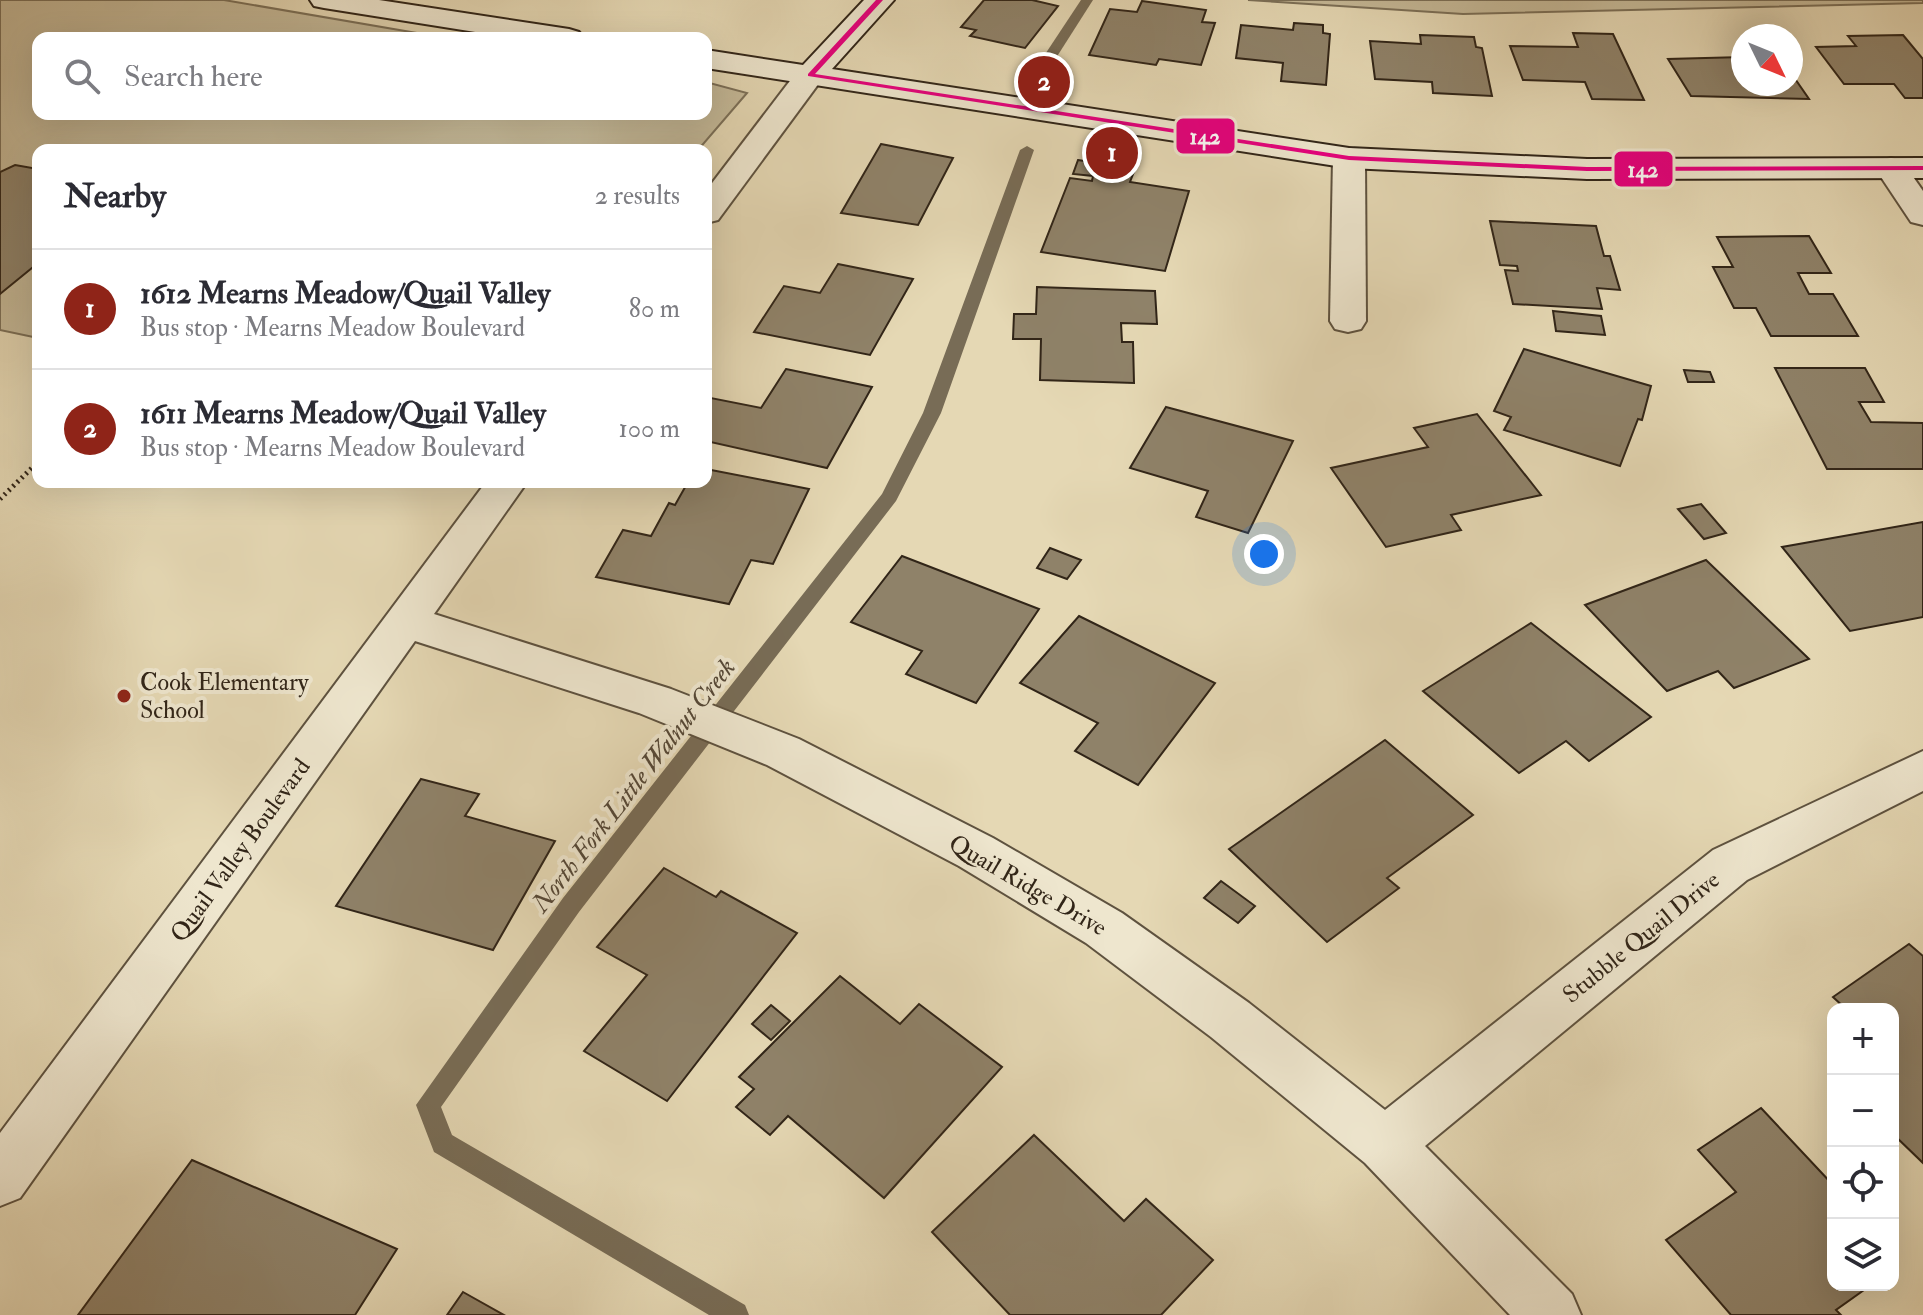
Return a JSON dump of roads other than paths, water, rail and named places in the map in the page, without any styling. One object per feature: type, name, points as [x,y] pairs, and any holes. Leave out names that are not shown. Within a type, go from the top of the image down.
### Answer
[{"type":"street","points":[[324,0],[530,32]]},
{"type":"street","points":[[712,205],[810,75],[880,0]]},
{"type":"street","points":[[712,60],[1349,158],[1587,169],[1907,168],[1923,215]]},
{"type":"street","points":[[1348,321],[1349,158]]},
{"type":"street","name":"Quail Valley Boulevard","points":[[0,1179],[503,488]]},
{"type":"street","name":"Quail Ridge Drive","points":[[405,621],[655,701],[741,735],[877,800],[1104,928],[1230,1020],[1385,1144],[1551,1315]]},
{"type":"street","name":"Stubble Quail Drive","points":[[1385,1144],[1730,865],[1923,770]]},
{"type":"waterway","name":"North Fork Little Walnut Creek","points":[[1037,77],[1087,0]]},
{"type":"waterway","name":"North Fork Little Walnut Creek","points":[[735,1315],[443,1143],[428,1105],[571,905],[890,497],[932,413],[1027,150]]},
{"type":"place","name":"1611 Mearns Meadow/Quail Valley","points":[[1044,82]]},
{"type":"place","name":"1612 Mearns Meadow/Quail Valley","points":[[1112,153]]},
{"type":"place","name":"Cook Elementary School","points":[[124,696]]}]
